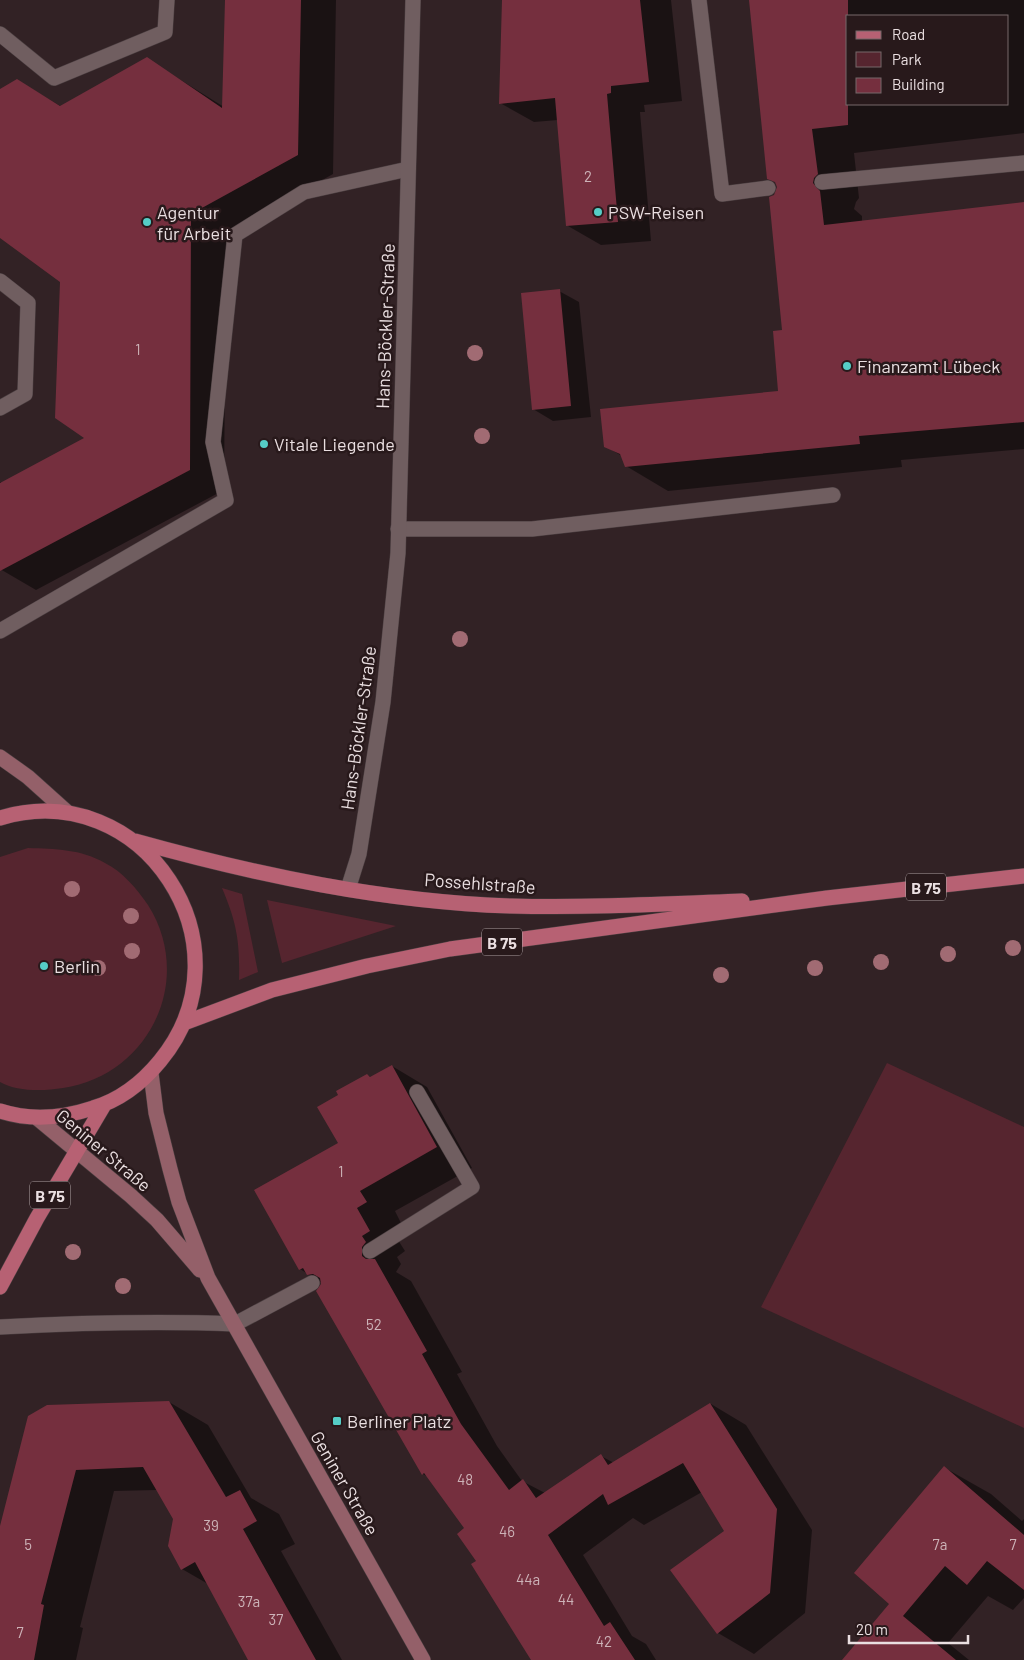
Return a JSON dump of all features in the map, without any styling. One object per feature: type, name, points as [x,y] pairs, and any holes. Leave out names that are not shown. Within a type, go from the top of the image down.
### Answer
[{"type":"main road","points":[[0,818],[21,811],[67,812],[103,823],[135,841],[159,865],[178,893],[190,924],[195,966],[193,991],[184,1023],[170,1050],[151,1073],[129,1091],[104,1105],[71,1115],[37,1118],[0,1111]]},
{"type":"main road","name":"Possehlstraße","points":[[135,841],[245,871],[348,889],[510,906],[607,906],[827,898]]},
{"type":"main road","name":"Possehlstraße","points":[[184,1023],[272,990],[367,966],[450,949],[827,898],[1024,876]]},
{"type":"main road","name":"B 75","points":[[0,1287],[37,1218],[104,1105]]},
{"type":"street","points":[[0,34],[54,78],[165,32],[167,0]]},
{"type":"street","name":"Hans-Böckler-Straße","points":[[348,889],[359,854],[383,702],[398,553],[413,0]]},
{"type":"street","points":[[699,0],[722,194],[768,188]]},
{"type":"street","points":[[822,182],[1024,163]]},
{"type":"street","points":[[0,631],[226,500],[213,442],[235,236],[304,192],[408,169]]},
{"type":"street","points":[[0,280],[28,303],[25,394],[0,408]]},
{"type":"street","points":[[398,529],[532,528],[833,495]]},
{"type":"street","points":[[0,757],[28,777],[67,812]]},
{"type":"street","name":"Geniner Straße","points":[[151,1073],[156,1113],[172,1178],[208,1278],[287,1421],[327,1487],[424,1660]]},
{"type":"street","points":[[370,1251],[472,1187],[417,1092]]},
{"type":"street","name":"Geniner Straße","points":[[37,1118],[78,1150],[157,1220],[208,1278]]},
{"type":"street","points":[[0,1327],[38,1324],[172,1322],[235,1324],[312,1283]]},
{"type":"green space","points":[[28,848],[77,852],[96,858],[118,871],[148,905],[161,934],[167,963],[165,992],[156,1019],[141,1044],[120,1064],[94,1079],[56,1089],[14,1088],[0,1082],[0,857]]},
{"type":"green space","points":[[222,888],[242,894],[258,972],[239,980],[239,955],[236,933]]},
{"type":"green space","points":[[267,900],[396,926],[282,963]]},
{"type":"green space","points":[[887,1063],[1024,1127],[1024,1428],[761,1307]]},
{"type":"building","points":[[225,0],[301,0],[298,155],[191,214],[190,470],[0,571],[0,483],[84,438],[55,418],[60,282],[0,238],[0,89],[17,79],[60,106],[147,57],[222,108]]},
{"type":"building","points":[[502,0],[640,0],[649,82],[611,86],[611,93],[607,94],[618,222],[566,226],[555,98],[499,104]]},
{"type":"building","points":[[749,0],[848,0],[848,15],[846,15],[846,105],[848,105],[848,125],[812,129],[818,174],[814,178],[813,183],[820,191],[824,225],[1024,202],[1024,422],[859,436],[860,444],[625,467],[620,454],[604,447],[600,409],[778,391],[773,331],[782,330],[769,197],[774,195],[777,187],[775,182],[767,179]]},
{"type":"building","points":[[560,289],[571,406],[532,410],[521,293]]},
{"type":"building","points":[[392,1065],[437,1147],[360,1191],[367,1202],[357,1208],[370,1231],[362,1236],[366,1242],[362,1247],[362,1256],[366,1259],[375,1259],[427,1351],[422,1354],[461,1424],[509,1490],[523,1479],[536,1498],[601,1454],[608,1465],[710,1403],[777,1509],[770,1593],[717,1634],[670,1570],[724,1531],[683,1463],[608,1505],[603,1494],[548,1535],[604,1626],[610,1622],[635,1660],[531,1660],[471,1564],[476,1561],[457,1534],[464,1528],[424,1473],[422,1475],[316,1291],[321,1284],[320,1278],[313,1274],[307,1275],[303,1268],[299,1270],[254,1190],[338,1143],[317,1107],[338,1095],[336,1091],[367,1074],[370,1077]]},
{"type":"building","points":[[169,1401],[226,1497],[240,1490],[257,1521],[243,1529],[316,1660],[248,1660],[195,1562],[181,1570],[168,1546],[173,1519],[143,1467],[76,1470],[41,1604],[44,1605],[34,1660],[0,1660],[0,1526],[28,1416],[47,1405]]},
{"type":"building","points":[[944,1466],[1024,1535],[1024,1590],[987,1561],[967,1585],[945,1566],[903,1616],[956,1660],[842,1660],[889,1604],[854,1573]]},
{"type":"place","name":"PSW-Reisen","points":[[598,212]]},
{"type":"place","name":"Agentur für Arbeit","points":[[147,222]]},
{"type":"place","name":"Finanzamt Lübeck","points":[[847,366]]},
{"type":"place","name":"Vitale Liegende","points":[[264,444]]},
{"type":"place","name":"Berlin","points":[[44,966]]},
{"type":"place","name":"Berliner Platz","points":[[337,1421]]}]
